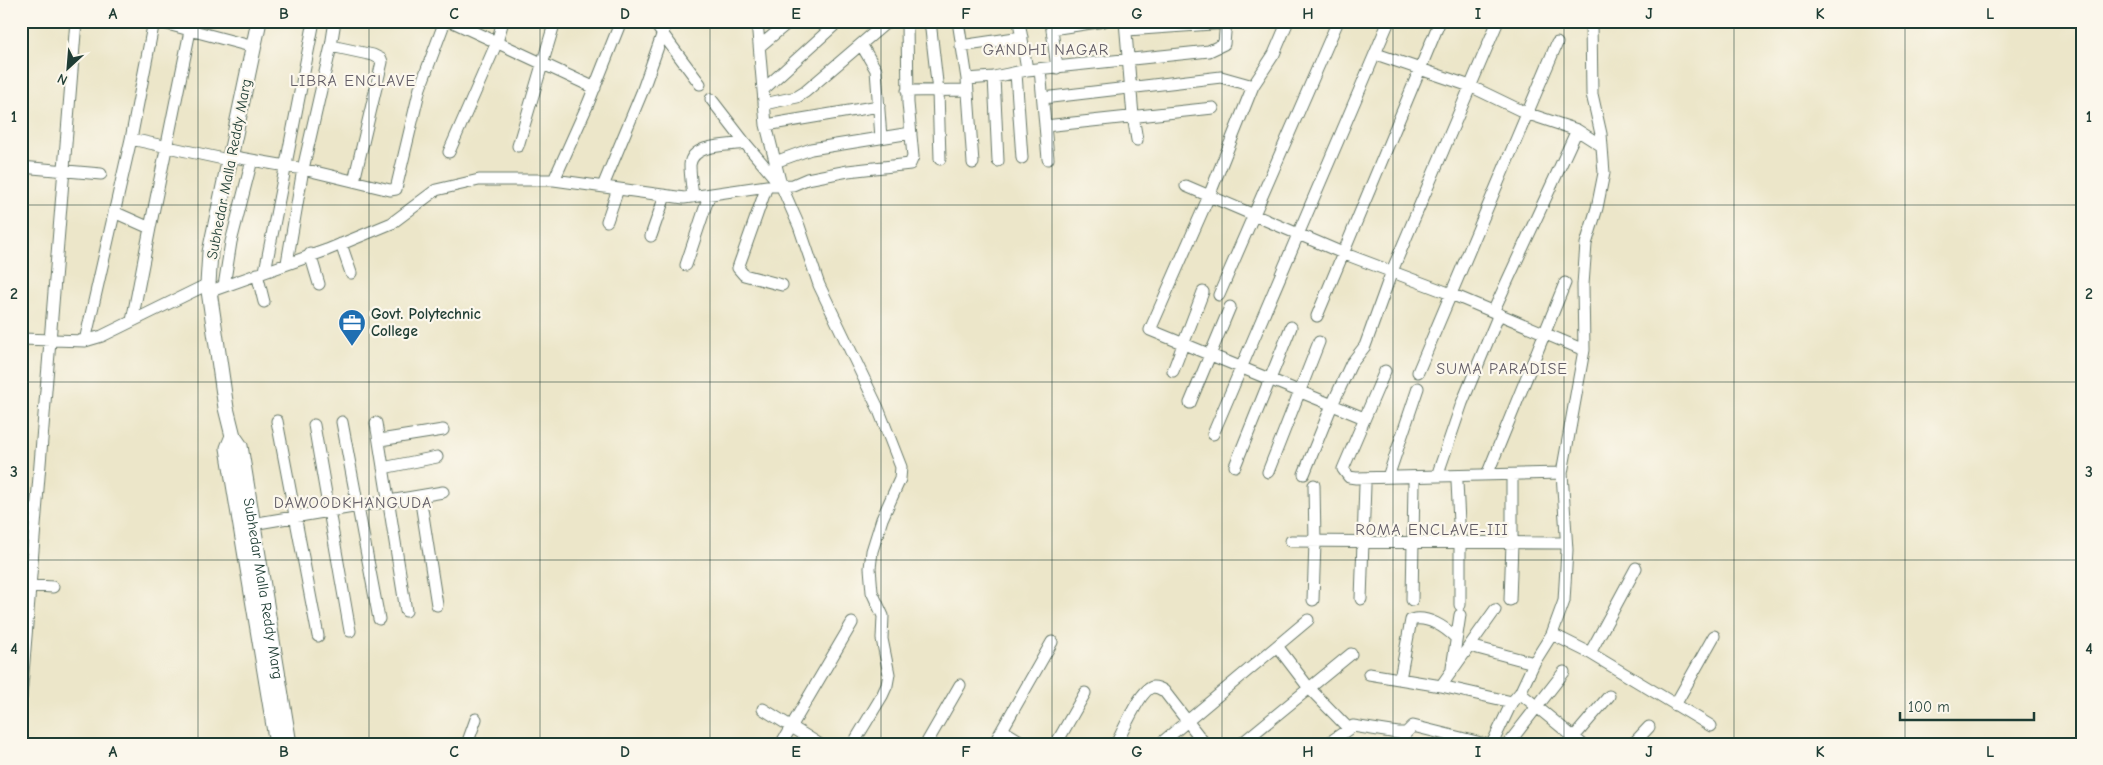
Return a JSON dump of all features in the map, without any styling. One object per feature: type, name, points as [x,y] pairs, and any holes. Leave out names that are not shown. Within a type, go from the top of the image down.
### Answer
[{"type":"main road","name":"Subhedar Malla Reddy Marg","points":[[260,21],[210,252],[208,288],[226,408],[233,436],[240,446],[289,744]]},
{"type":"main road","name":"Subhedar Malla Reddy Marg","points":[[233,436],[228,448],[277,744]]},
{"type":"street","points":[[21,698],[26,585],[51,340],[76,21]]},
{"type":"street","points":[[85,341],[131,138],[155,21],[191,26],[254,47]]},
{"type":"street","points":[[264,302],[261,273],[314,21]]},
{"type":"street","points":[[287,263],[303,169],[335,21]]},
{"type":"street","points":[[131,138],[166,147],[285,165],[390,190],[396,189],[420,88],[445,21]]},
{"type":"street","points":[[450,21],[595,88]]},
{"type":"street","points":[[449,152],[497,42],[503,21]]},
{"type":"street","points":[[518,146],[555,21]]},
{"type":"street","points":[[554,180],[595,88],[621,21]]},
{"type":"street","points":[[653,21],[700,84]]},
{"type":"street","points":[[603,186],[642,92],[668,21]]},
{"type":"street","points":[[757,21],[766,125],[781,185],[799,226],[818,285],[878,408],[901,467],[900,479],[882,519],[872,551],[870,568],[872,592],[883,616],[882,639],[889,674],[882,696],[852,744]]},
{"type":"street","points":[[760,46],[790,21]]},
{"type":"street","points":[[764,89],[839,21]]},
{"type":"street","points":[[764,104],[797,97],[805,92],[888,21]]},
{"type":"street","points":[[21,339],[85,341],[102,336],[208,288],[224,286],[261,273],[392,223],[436,190],[479,180],[554,180],[665,196],[693,197],[767,186],[793,185],[813,177],[910,164],[913,157],[907,91],[906,21]]},
{"type":"street","points":[[930,21],[938,90],[940,159]]},
{"type":"street","points":[[958,21],[967,84],[973,163]]},
{"type":"street","points":[[1020,21],[1022,36],[1022,158]]},
{"type":"street","points":[[1057,68],[1051,25],[1104,21]]},
{"type":"street","points":[[1288,21],[1274,54],[1253,86],[1209,196],[1150,330],[1364,418]]},
{"type":"street","points":[[1219,294],[1338,21]]},
{"type":"street","points":[[1213,434],[1297,234],[1376,54],[1388,21]]},
{"type":"street","points":[[1318,316],[1440,21]]},
{"type":"street","points":[[1304,474],[1351,364],[1365,346],[1392,271],[1498,21]]},
{"type":"street","points":[[1492,744],[1512,702],[1520,693],[1534,662],[1552,634],[1564,601],[1566,543],[1562,473],[1584,350],[1583,285],[1586,244],[1604,181],[1602,146],[1592,94],[1591,21]]},
{"type":"street","points":[[907,91],[938,90],[1021,71],[1130,61],[1209,51],[1220,48],[1224,44],[1226,22],[1126,25],[1130,61],[1133,116],[1137,140]]},
{"type":"street","points":[[132,321],[191,26]]},
{"type":"street","points":[[961,46],[1022,36]]},
{"type":"street","points":[[1418,372],[1557,43]]},
{"type":"street","points":[[861,44],[876,70],[881,138]]},
{"type":"street","points":[[331,46],[373,55],[381,59],[382,62],[354,181]]},
{"type":"street","points":[[1376,54],[1470,86],[1526,113],[1577,130],[1602,146]]},
{"type":"street","points":[[1040,69],[1048,159]]},
{"type":"street","points":[[994,77],[998,161]]},
{"type":"street","points":[[1043,98],[1221,77],[1253,86]]},
{"type":"street","points":[[711,99],[781,185]]},
{"type":"street","points":[[766,125],[879,106]]},
{"type":"street","points":[[1045,126],[1213,108]]},
{"type":"street","points":[[1437,476],[1496,313],[1577,130]]},
{"type":"street","points":[[775,162],[811,149],[911,133]]},
{"type":"street","points":[[693,197],[690,164],[693,154],[700,150],[745,143]]},
{"type":"street","points":[[224,286],[231,242],[252,160]]},
{"type":"street","points":[[21,167],[100,174]]},
{"type":"street","points":[[767,186],[738,268],[744,274],[782,285]]},
{"type":"street","points":[[1186,186],[1345,254],[1451,294],[1584,350]]},
{"type":"street","points":[[607,221],[618,189]]},
{"type":"street","points":[[651,236],[665,196]]},
{"type":"street","points":[[686,265],[709,196]]},
{"type":"street","points":[[114,212],[150,228]]},
{"type":"street","points":[[341,244],[351,273]]},
{"type":"street","points":[[310,254],[319,284]]},
{"type":"street","points":[[1487,475],[1565,283]]},
{"type":"street","points":[[1173,371],[1203,292]]},
{"type":"street","points":[[1190,403],[1230,306]]},
{"type":"street","points":[[1235,466],[1291,327]]},
{"type":"street","points":[[1268,472],[1319,342]]},
{"type":"street","points":[[1385,371],[1343,468],[1349,477],[1562,473]]},
{"type":"street","points":[[1388,477],[1418,388]]},
{"type":"street","points":[[277,421],[318,636]]},
{"type":"street","points":[[342,422],[379,619]]},
{"type":"street","points":[[376,423],[406,611]]},
{"type":"street","points":[[314,425],[350,631]]},
{"type":"street","points":[[380,440],[443,430]]},
{"type":"street","points":[[383,468],[437,457]]},
{"type":"street","points":[[1510,600],[1512,481]]},
{"type":"street","points":[[1412,600],[1414,482]]},
{"type":"street","points":[[1452,669],[1460,610],[1460,543],[1457,482]]},
{"type":"street","points":[[1362,599],[1365,484]]},
{"type":"street","points":[[1312,600],[1315,542],[1314,485]]},
{"type":"street","points":[[252,524],[443,492]]},
{"type":"street","points":[[420,496],[437,605]]},
{"type":"street","points":[[1291,540],[1315,542],[1413,540],[1460,543],[1566,543]]},
{"type":"street","points":[[1590,652],[1636,568]]},
{"type":"street","points":[[26,585],[53,587]]},
{"type":"street","points":[[1441,686],[1495,610]]},
{"type":"street","points":[[1400,679],[1411,620],[1418,618],[1440,625],[1456,638]]},
{"type":"street","points":[[1160,744],[1308,620]]},
{"type":"street","points":[[781,744],[852,623]]},
{"type":"street","points":[[1552,634],[1590,652],[1711,726]]},
{"type":"street","points":[[1675,705],[1714,636]]},
{"type":"street","points":[[994,744],[1052,642]]},
{"type":"street","points":[[1277,646],[1309,688],[1348,728]]},
{"type":"street","points":[[1470,646],[1534,662]]},
{"type":"street","points":[[1241,744],[1351,654]]},
{"type":"street","points":[[1508,744],[1564,672]]},
{"type":"street","points":[[1370,674],[1441,686],[1512,702]]},
{"type":"street","points":[[926,744],[960,684]]},
{"type":"street","points":[[1116,744],[1143,695],[1152,687],[1164,691],[1205,744]]},
{"type":"street","points":[[1056,744],[1085,693]]},
{"type":"street","points":[[1520,693],[1537,706],[1575,742],[1609,696]]},
{"type":"street","points":[[763,709],[819,744]]},
{"type":"street","points":[[467,744],[476,719]]},
{"type":"street","points":[[1327,744],[1353,726],[1406,733],[1413,726],[1484,744]]},
{"type":"street","points":[[1634,744],[1649,726]]},
{"type":"street","points":[[1002,730],[1025,744]]},
{"type":"place","name":"Govt. Polytechnic College","points":[[352,347]]},
{"type":"district","name":"GANDHI NAGAR","points":[[1046,49]]},
{"type":"district","name":"LIBRA ENCLAVE","points":[[353,80]]},
{"type":"district","name":"SUMA PARADISE","points":[[1502,368]]},
{"type":"district","name":"DAWOODKHANGUDA","points":[[353,502]]},
{"type":"district","name":"ROMA ENCLAVE-III","points":[[1432,529]]}]
